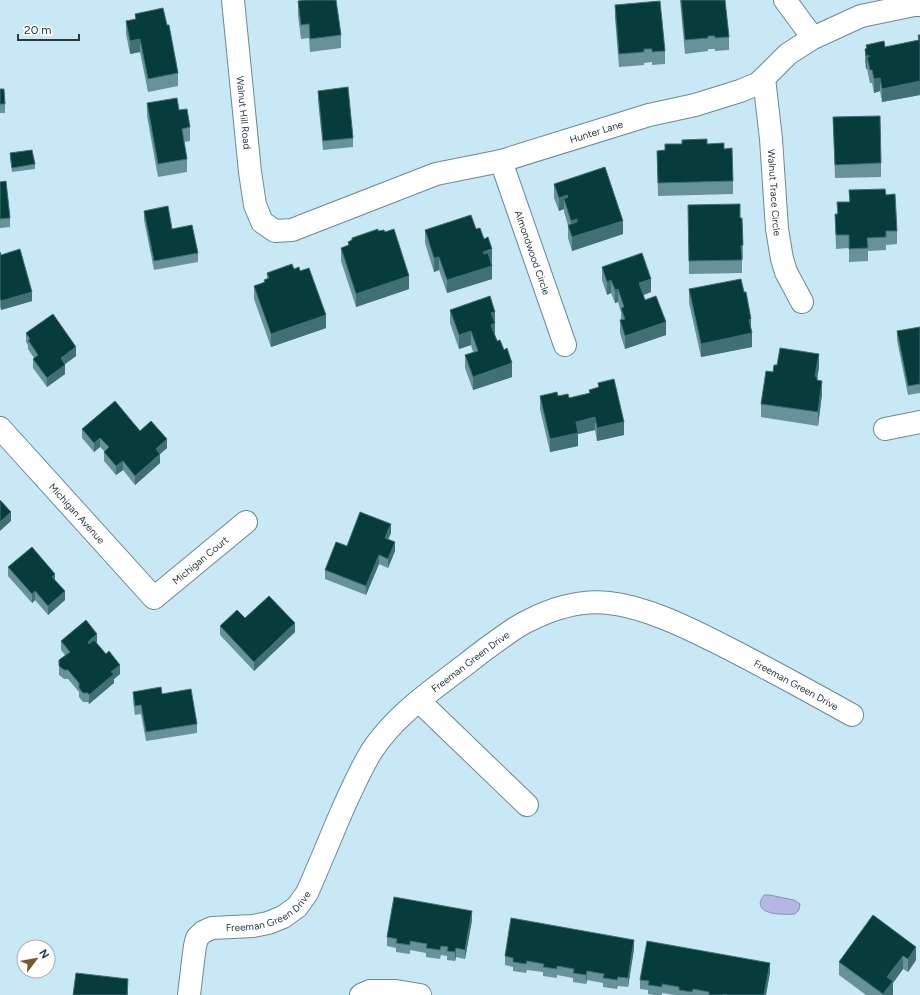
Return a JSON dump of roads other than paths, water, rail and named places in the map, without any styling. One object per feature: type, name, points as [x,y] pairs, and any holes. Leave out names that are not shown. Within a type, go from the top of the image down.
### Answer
[{"type":"street","name":"Walnut Hill Road","points":[[232,0],[250,172],[255,205],[262,222]]},
{"type":"street","points":[[785,0],[813,38]]},
{"type":"street","name":"Hunter Lane","points":[[262,222],[275,231],[292,230],[436,174],[501,161],[649,115],[719,98],[757,84],[788,54],[813,38],[861,16],[920,5]]},
{"type":"street","name":"Walnut Trace Circle","points":[[764,78],[782,259],[786,272],[802,302]]},
{"type":"street","name":"Almondwood Circle","points":[[501,161],[565,345]]},
{"type":"street","points":[[885,428],[920,422]]},
{"type":"street","name":"Michigan Avenue","points":[[0,428],[154,598]]},
{"type":"street","name":"Michigan Court","points":[[154,598],[246,522]]},
{"type":"street","name":"Freeman Green Drive","points":[[189,995],[195,946],[197,938],[203,932],[212,928],[253,926],[268,923],[283,917],[297,907],[307,893],[352,788],[371,753],[382,736],[395,721],[492,643],[527,621],[546,612],[566,606],[587,603],[608,603],[629,606],[688,628],[762,665],[852,715]]},
{"type":"street","points":[[419,701],[527,805]]},
{"type":"street","points":[[361,995],[370,991],[396,991],[420,995]]},
{"type":"water","points":[[764,895],[794,900],[800,904],[799,910],[795,914],[776,914],[764,910],[761,907],[761,902]]}]
